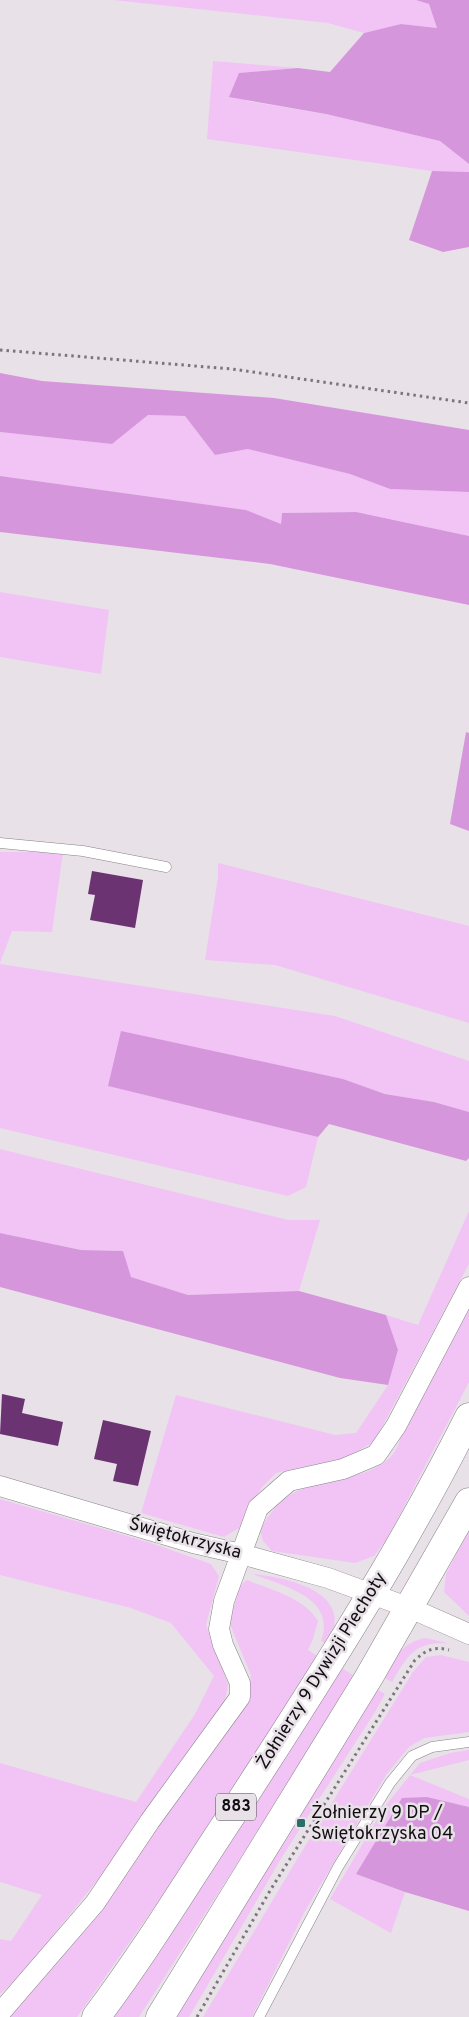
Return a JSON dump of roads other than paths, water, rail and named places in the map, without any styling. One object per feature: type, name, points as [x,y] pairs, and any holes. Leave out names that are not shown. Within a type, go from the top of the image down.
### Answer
[{"type":"highway","name":"Żołnierzy 9 Dywizji Piechoty","points":[[96,2017],[156,1930],[304,1704],[437,1480],[469,1417]]},
{"type":"highway","name":"883","points":[[160,2017],[374,1670],[469,1502]]},
{"type":"street","points":[[0,2013],[95,1903],[150,1821],[240,1697],[240,1683],[223,1645],[219,1629],[224,1601],[258,1508],[289,1481],[343,1468],[376,1456],[396,1426],[469,1287]]},
{"type":"street","name":"Świętokrzyska","points":[[0,1486],[193,1544],[241,1554],[328,1578],[410,1608]]},
{"type":"street","points":[[410,1608],[469,1634]]},
{"type":"lane","points":[[0,843],[83,850],[166,867]]},
{"type":"lane","points":[[259,2017],[338,1867],[390,1784],[412,1756],[432,1747],[469,1742]]},
{"type":"place","name":"Żołnierzy 9 DP / Świętokrzyska 04","points":[[301,1823]]}]
